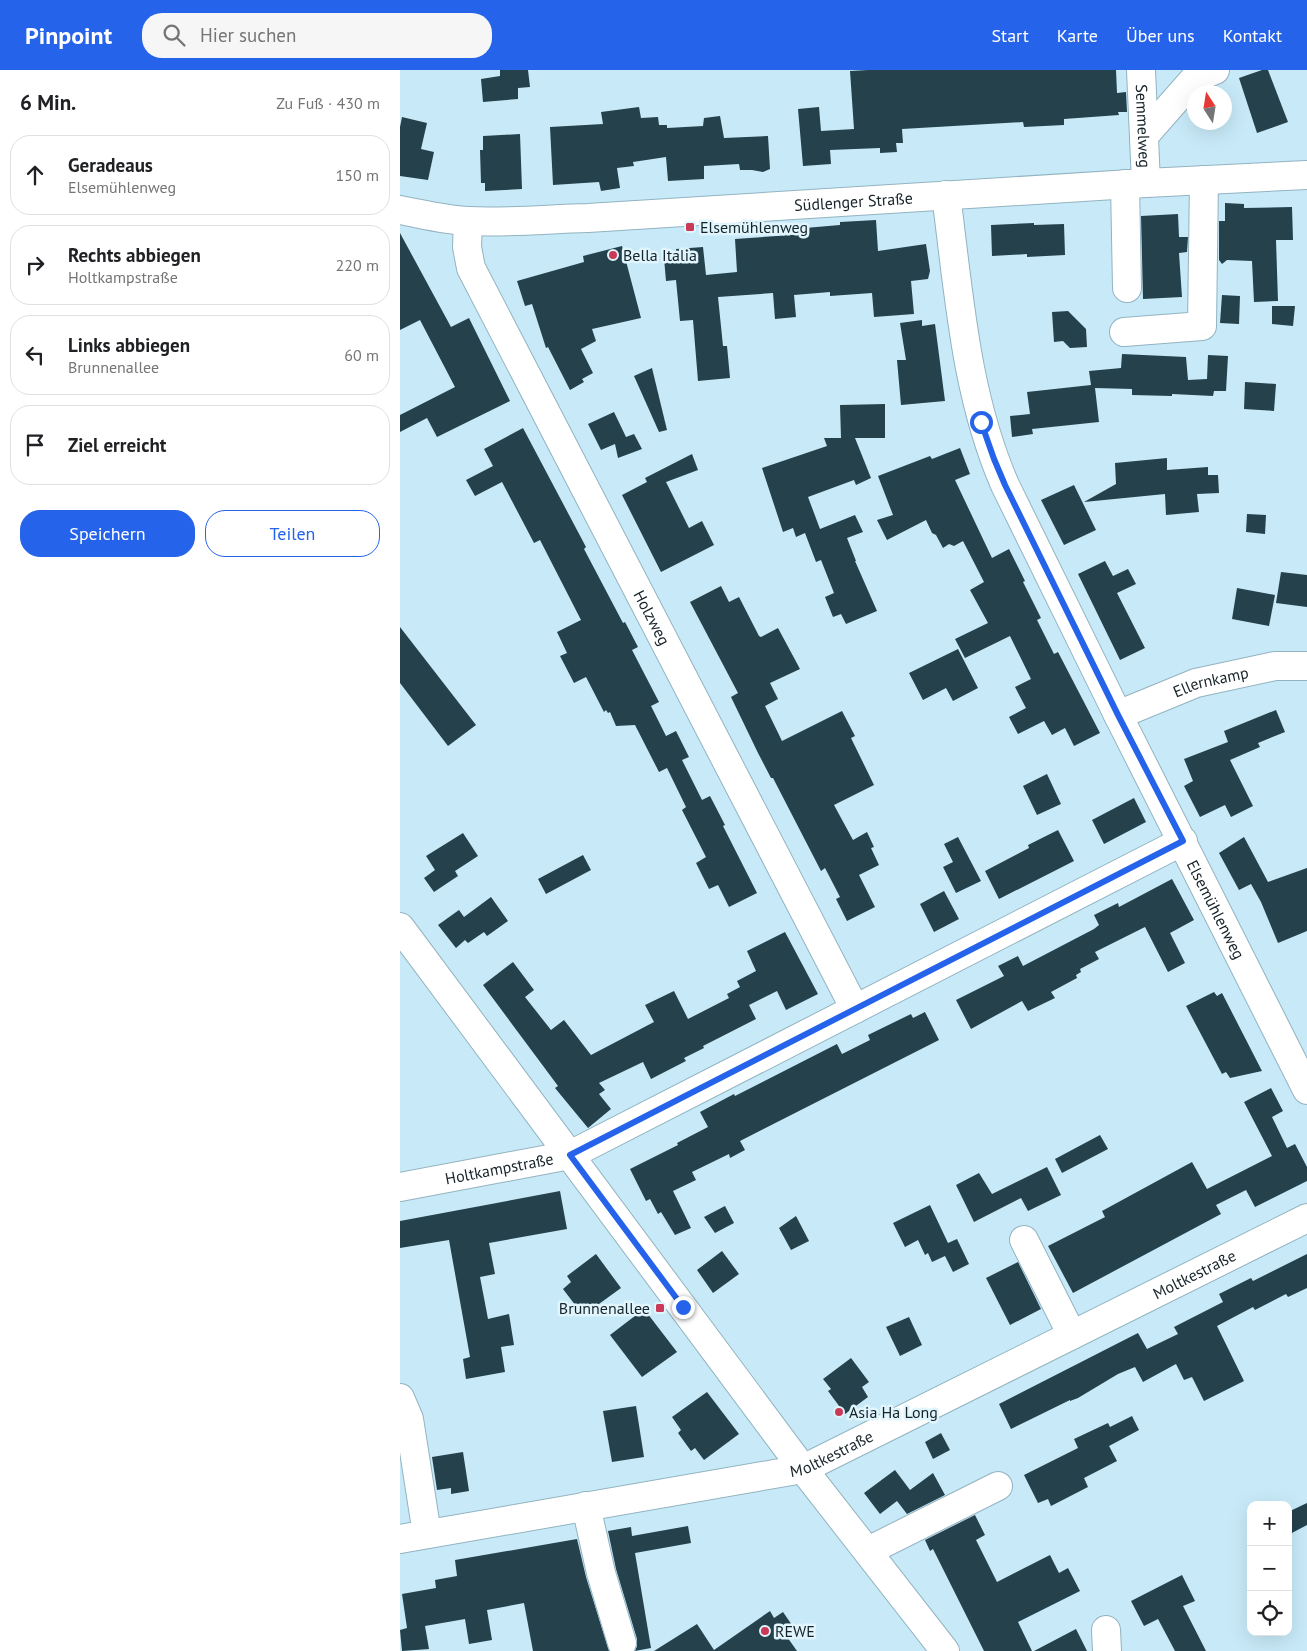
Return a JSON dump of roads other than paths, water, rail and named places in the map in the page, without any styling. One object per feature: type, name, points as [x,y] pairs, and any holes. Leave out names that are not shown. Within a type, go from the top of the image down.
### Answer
[{"type":"street","name":"Semmelweg","points":[[1127,288],[1136,183],[1144,136],[1141,70]]},
{"type":"street","points":[[1144,136],[1195,78],[1215,70]]},
{"type":"street","name":"Südlenger Straße","points":[[400,210],[468,221],[588,218],[1136,183],[1307,175]]},
{"type":"street","points":[[1124,332],[1202,326],[1204,180]]},
{"type":"street","name":"Elsemühlenweg","points":[[946,195],[973,388],[987,440],[1005,485],[1118,715],[1307,1090]]},
{"type":"street","name":"Holzweg","points":[[468,221],[467,247],[471,268],[855,1009]]},
{"type":"street","name":"Ellernkamp","points":[[1118,715],[1196,683],[1275,666],[1307,666]]},
{"type":"street","name":"Holtkampstraße","points":[[400,1187],[570,1155],[1183,841]]},
{"type":"street","points":[[400,927],[803,1469],[945,1651]]},
{"type":"street","name":"Moltkestraße","points":[[400,1538],[803,1469],[1307,1218]]},
{"type":"street","points":[[1024,1240],[1072,1335]]},
{"type":"street","points":[[400,1398],[409,1419],[427,1534]]},
{"type":"street","points":[[868,1551],[998,1486]]},
{"type":"street","points":[[586,1506],[601,1573],[622,1643]]},
{"type":"place","name":"Elsemühlenweg","points":[[690,227]]},
{"type":"place","name":"Bella Italia","points":[[613,255]]},
{"type":"place","name":"Brunnenallee","points":[[660,1308]]},
{"type":"place","name":"Asia Ha Long","points":[[839,1412]]},
{"type":"place","name":"REWE","points":[[765,1631]]}]
